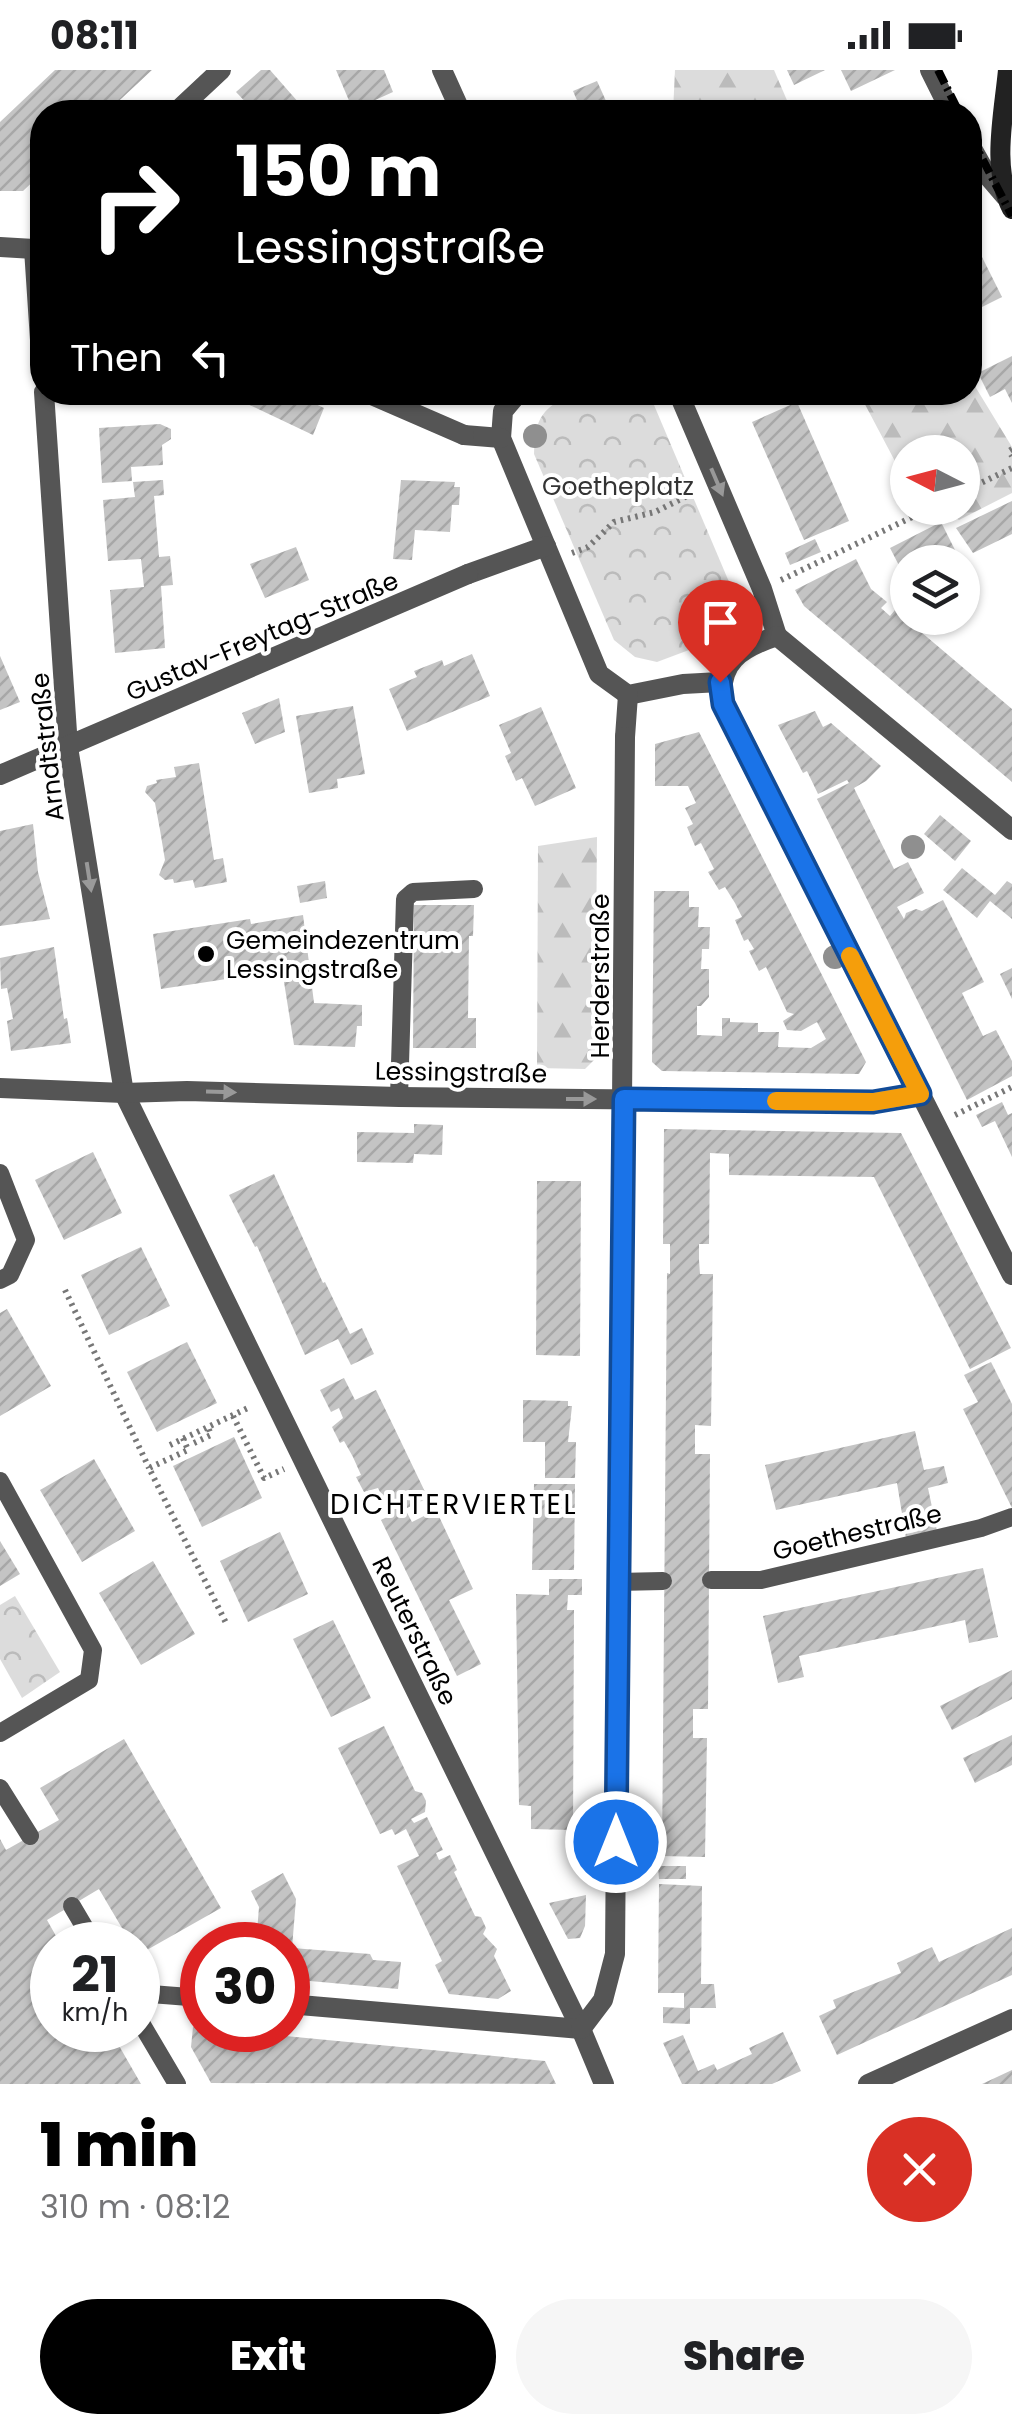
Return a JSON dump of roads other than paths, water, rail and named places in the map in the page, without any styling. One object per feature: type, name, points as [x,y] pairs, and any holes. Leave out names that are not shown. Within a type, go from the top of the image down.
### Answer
[{"type":"main road","points":[[1008,70],[1000,147],[1009,202]]},
{"type":"street","points":[[189,100],[221,70]]},
{"type":"street","points":[[442,70],[455,100]]},
{"type":"street","points":[[930,70],[945,100]]},
{"type":"street","points":[[982,166],[1009,202]]},
{"type":"street","points":[[0,247],[30,247]]},
{"type":"street","name":"Arndtstraße","points":[[45,405],[68,746],[124,1094]]},
{"type":"street","points":[[395,405],[464,435],[501,438]]},
{"type":"street","points":[[508,405],[503,411],[501,438],[599,674],[628,695],[683,684],[720,682]]},
{"type":"street","points":[[684,405],[762,589],[777,636],[1012,830]]},
{"type":"street","name":"Gustav-Freytag-Straße","points":[[0,775],[468,574],[549,553]]},
{"type":"street","points":[[777,636],[752,644],[731,661],[720,682],[723,704],[1012,1276]]},
{"type":"street","name":"Herderstraße","points":[[582,2029],[603,2000],[615,1954],[628,695]]},
{"type":"street","name":"Lessingstraße","points":[[0,1088],[124,1094],[187,1091],[873,1102],[920,1094]]},
{"type":"street","name":"Reuterstraße","points":[[124,1094],[582,2029]]},
{"type":"street","points":[[310,2006],[582,2029],[604,2084]]},
{"type":"street","points":[[868,2084],[1012,2020]]},
{"type":"lane","points":[[399,1097],[405,900],[414,892],[474,889]]},
{"type":"lane","points":[[0,1173],[26,1240],[10,1275],[0,1280]]},
{"type":"lane","points":[[0,1481],[93,1650],[90,1680],[0,1733]]},
{"type":"lane","name":"Goethestraße","points":[[711,1580],[761,1580],[1012,1518]]},
{"type":"lane","points":[[617,1582],[664,1581]]},
{"type":"lane","points":[[0,1788],[30,1836]]},
{"type":"lane","points":[[72,1906],[81,1922]]},
{"type":"lane","points":[[158,2052],[177,2084]]},
{"type":"railway","points":[[938,70],[953,100]]},
{"type":"railway","points":[[982,158],[1012,216]]},
{"type":"place","name":"Gemeindezentrum Lessingstraße","points":[[206,954]]},
{"type":"district","name":"DICHTERVIERTEL","points":[[454,1504]]},
{"type":"park label","name":"Goetheplatz","points":[[618,486]]}]
